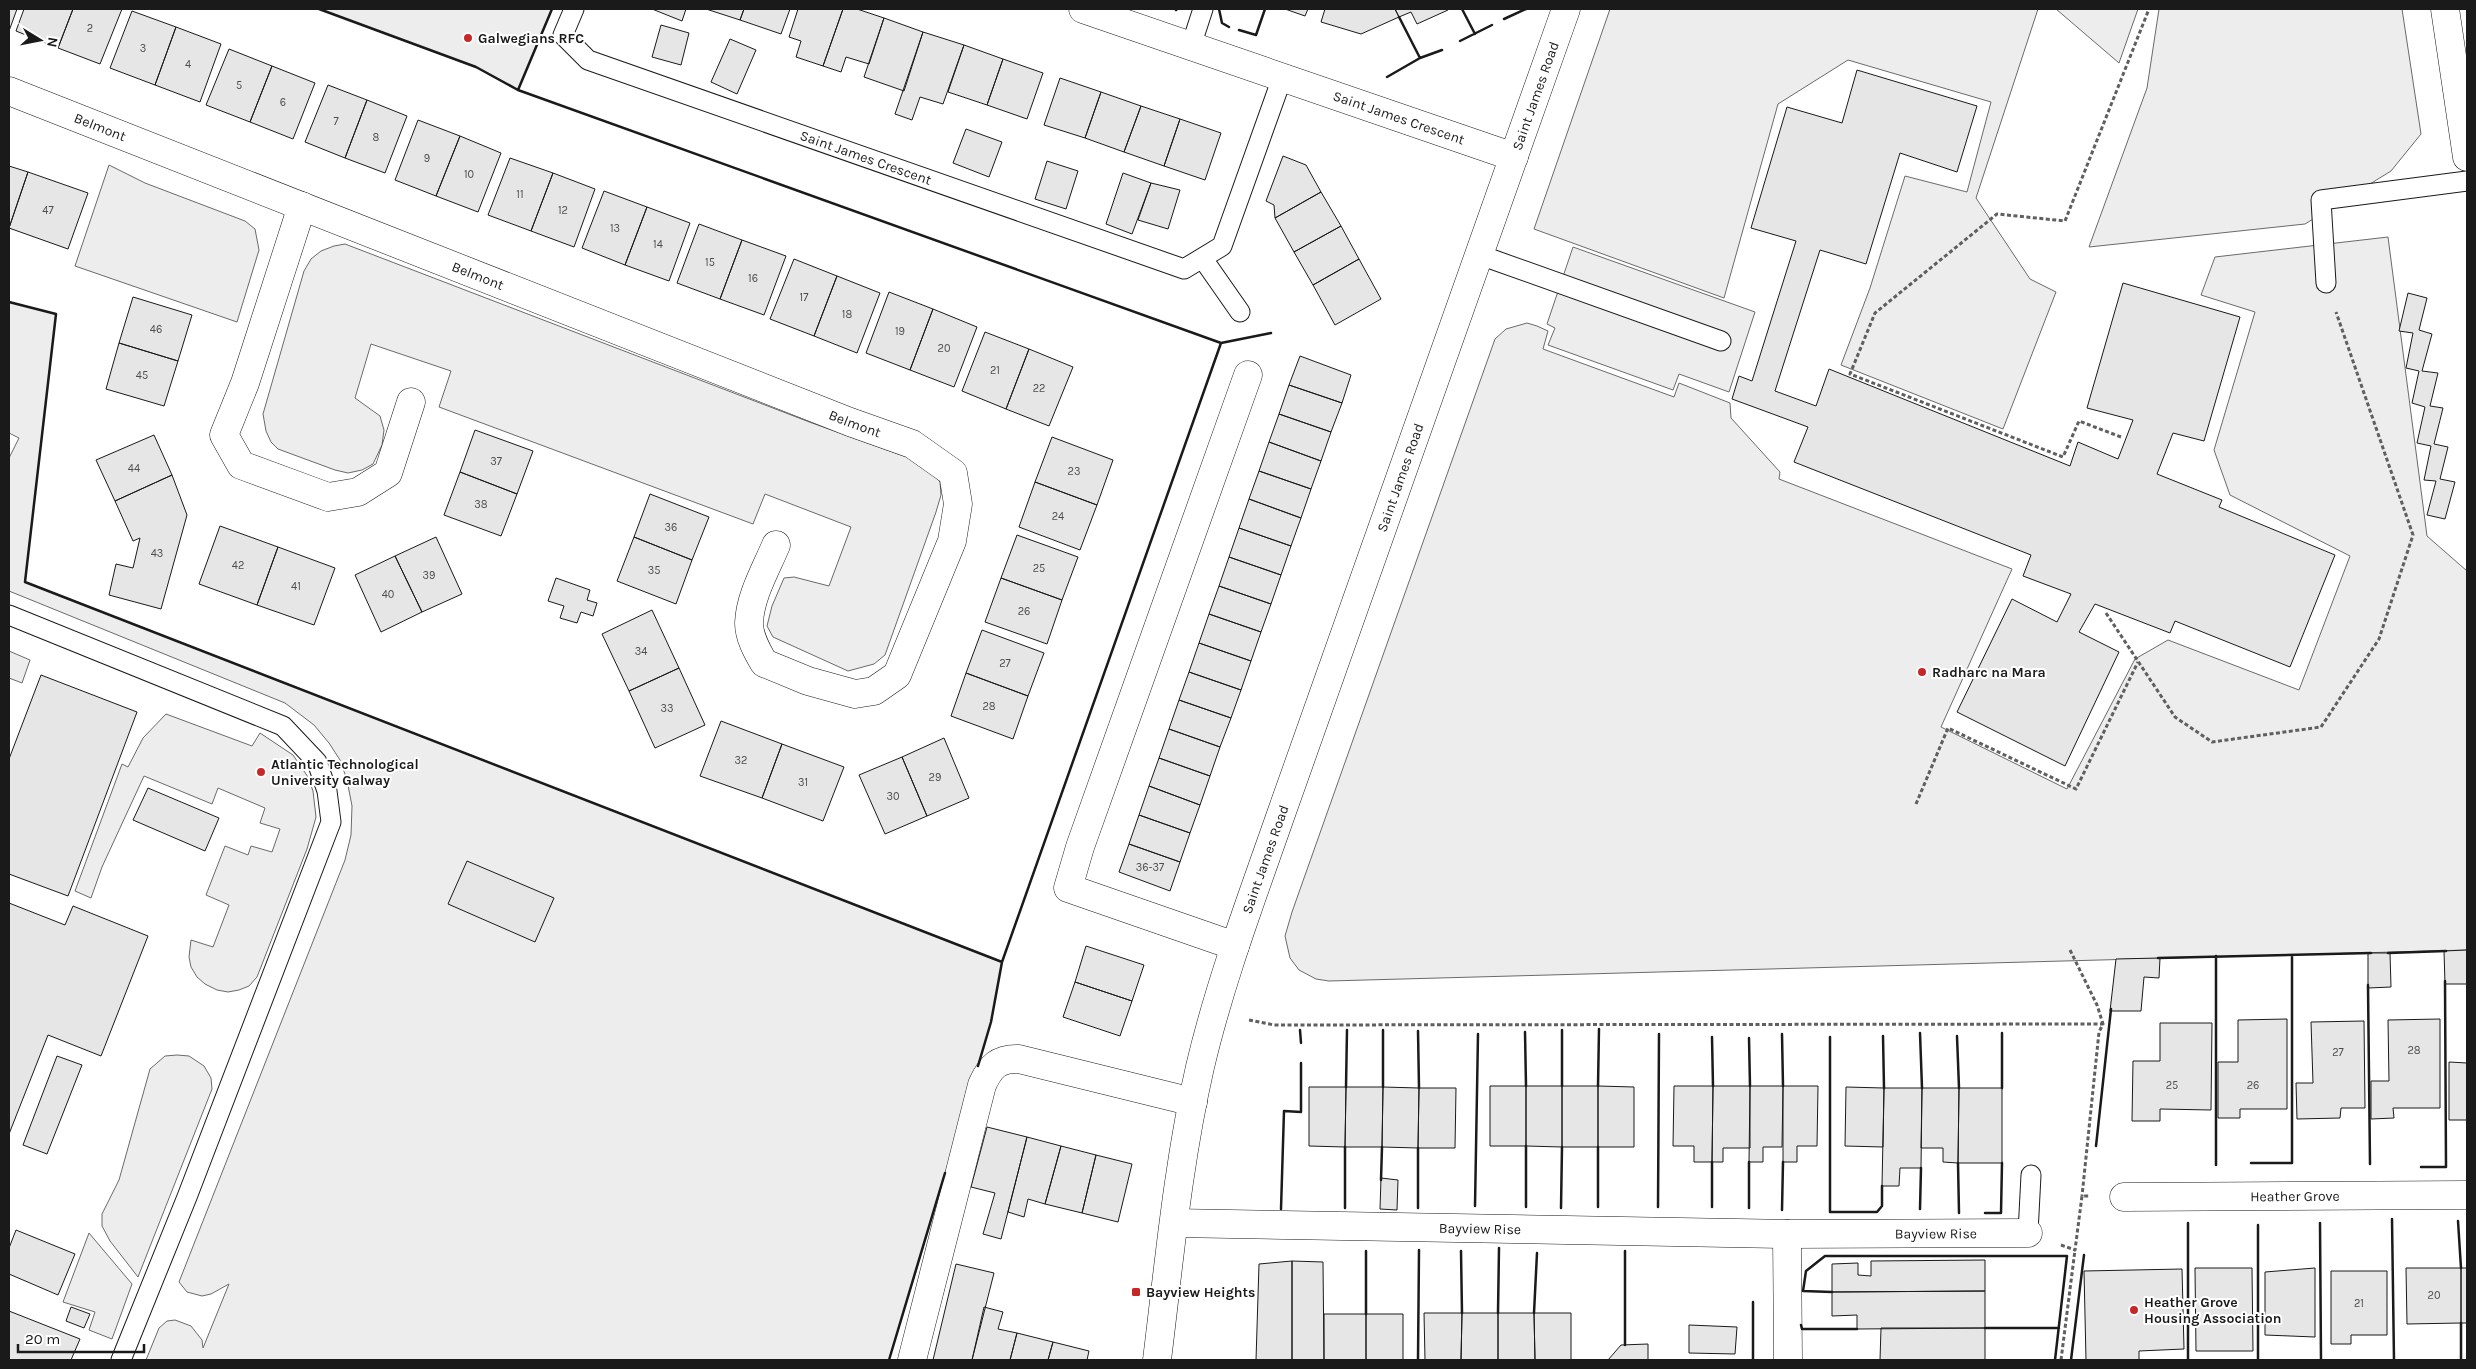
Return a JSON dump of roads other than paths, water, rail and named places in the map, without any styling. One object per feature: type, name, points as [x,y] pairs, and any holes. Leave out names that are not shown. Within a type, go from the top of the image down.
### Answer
[{"type":"street","name":"Saint James Crescent","points":[[1083,9],[1514,157]]},
{"type":"street","name":"Saint James Road","points":[[1157,1360],[1174,1223],[1193,1102],[1215,1014],[1235,946],[1566,9]]},
{"type":"street","points":[[2445,9],[2467,156]]},
{"type":"street","name":"Belmont","points":[[9,91],[141,145],[302,206],[841,419],[912,444],[953,473],[958,504],[952,541],[897,675],[874,691],[855,694],[808,680],[764,663],[753,642],[749,624],[754,600],[776,545]]},
{"type":"street","points":[[302,206],[245,383],[224,435],[241,465],[328,497],[358,492],[388,473],[411,402]]},
{"type":"street","points":[[1235,946],[1068,888],[1080,847],[1248,375]]},
{"type":"street","points":[[912,1360],[982,1085],[990,1069],[998,1062],[1008,1058],[1019,1059],[1193,1102]]},
{"type":"street","name":"Heather Grove","points":[[2124,1197],[2467,1195]]},
{"type":"street","name":"Bayview Rise","points":[[1174,1223],[1787,1234],[2028,1233]]},
{"type":"street","points":[[1787,1234],[1788,1360]]},
{"type":"lane","name":"Saint James Crescent","points":[[574,9],[563,35],[588,60],[1184,269],[1222,246],[1282,78]]},
{"type":"lane","points":[[1191,46],[1203,9]]},
{"type":"lane","points":[[2326,283],[2321,200],[2467,181]]},
{"type":"lane","points":[[1480,254],[1721,341]]},
{"type":"lane","points":[[1203,259],[1240,312]]},
{"type":"lane","points":[[9,615],[283,726],[316,762],[327,791],[331,822],[187,1197],[121,1360]]},
{"type":"lane","points":[[2028,1233],[2031,1175]]},
{"type":"place","name":"Galwegians RFC","points":[[468,38]]},
{"type":"place","name":"Radharc na Mara","points":[[1922,672]]},
{"type":"place","name":"Atlantic Technological University Galway","points":[[261,772]]},
{"type":"place","name":"Bayview Heights","points":[[1136,1292]]},
{"type":"place","name":"Heather Grove Housing Association","points":[[2134,1310]]}]
